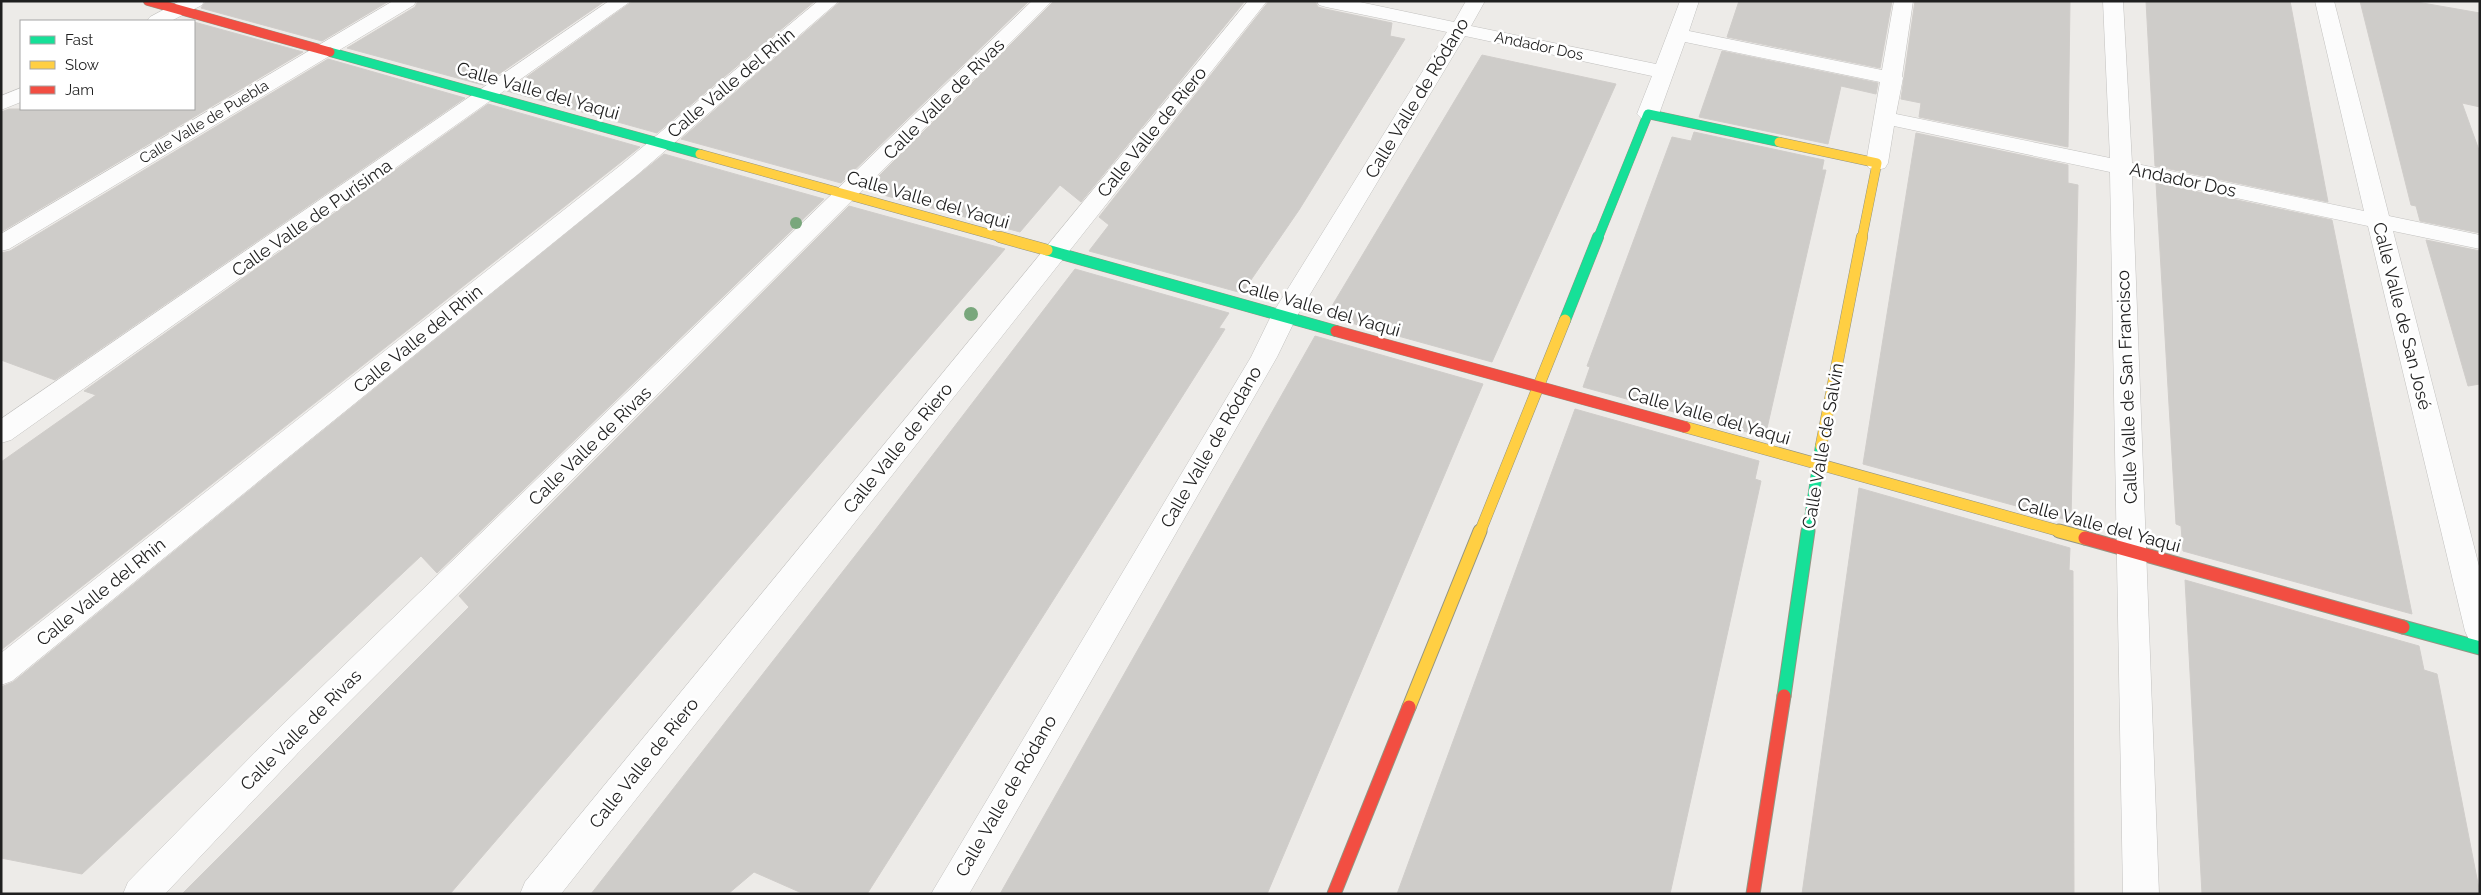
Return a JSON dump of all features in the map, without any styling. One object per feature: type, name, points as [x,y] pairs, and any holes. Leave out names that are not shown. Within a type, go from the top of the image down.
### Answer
[{"type":"street","name":"Calle Valle del Yaqui","points":[[148,1],[187,6],[324,50],[2480,648]]},
{"type":"street","name":"Calle Valle de Puebla","points":[[1,244],[407,1]]},
{"type":"street","name":"Calle Valle de Purísima","points":[[5,426],[489,96],[622,1]]},
{"type":"street","name":"Calle Valle del Rhin","points":[[1,672],[629,170],[658,143],[830,1]]},
{"type":"street","name":"Calle Valle de Rivas","points":[[141,894],[293,736],[1043,1]]},
{"type":"street","name":"Calle Valle de Riero","points":[[538,894],[1258,1]]},
{"type":"street","name":"Andador Dos","points":[[1326,1],[1664,72]]},
{"type":"street","name":"Calle Valle de Ródano","points":[[949,894],[1264,357],[1284,316],[1476,1]]},
{"type":"street","points":[[1334,894],[1648,114],[1690,1]]},
{"type":"street","name":"Calle Valle de Salvin","points":[[1753,894],[1773,776],[1817,465],[1886,118],[1904,1]]},
{"type":"street","name":"Calle Valle de San Francisco","points":[[2113,1],[2121,167],[2141,894]]},
{"type":"street","name":"Calle Valle de San José","points":[[2324,1],[2480,631]]},
{"type":"street","points":[[159,20],[187,6]]},
{"type":"street","points":[[1678,34],[1893,78]]},
{"type":"street","points":[[1,104],[20,94]]},
{"type":"street","points":[[1648,114],[1877,163]]},
{"type":"street","name":"Andador Dos","points":[[1886,118],[2480,242]]},
{"type":"building","points":[[206,1],[389,1],[322,41],[201,8]]},
{"type":"building","points":[[418,1],[605,1],[483,85],[347,48],[415,7]]},
{"type":"building","points":[[633,1],[815,1],[657,133],[507,91]]},
{"type":"building","points":[[841,1],[1029,1],[841,183],[681,139]]},
{"type":"building","points":[[1054,1],[1245,1],[1081,202],[1060,185],[1020,232],[865,190]]},
{"type":"building","points":[[1269,1],[1315,1],[1318,7],[1325,9],[1392,23],[1390,36],[1405,39],[1299,210],[1242,293],[1089,251],[1109,225],[1099,217]]},
{"type":"building","points":[[1739,1],[1892,1],[1880,68],[1727,37]]},
{"type":"building","points":[[1915,1],[2070,1],[2068,147],[1919,117],[1921,103],[1901,99]]},
{"type":"building","points":[[2146,1],[2290,1],[2328,202],[2155,166]]},
{"type":"building","points":[[2360,1],[2411,1],[2480,13],[2480,107],[2462,103],[2480,153],[2480,233],[2420,221],[2416,206],[2411,205]]},
{"type":"building","points":[[195,22],[303,52],[1,232],[1,112],[9,109],[195,110]]},
{"type":"building","points":[[1722,51],[1878,83],[1876,94],[1841,86],[1828,144],[1699,117]]},
{"type":"building","points":[[1482,55],[1616,84],[1492,362],[1326,316]]},
{"type":"building","points":[[328,59],[465,98],[55,380],[1,360],[1,253],[10,251]]},
{"type":"building","points":[[488,104],[640,147],[1,650],[1,462],[96,395],[84,391]]},
{"type":"building","points":[[1694,132],[1824,160],[1822,170],[1826,170],[1765,437],[1583,387],[1590,367],[1587,366],[1672,137],[1691,141]]},
{"type":"building","points":[[1916,133],[2068,165],[2068,183],[2078,185],[2071,521],[1863,464]]},
{"type":"building","points":[[664,154],[824,199],[437,573],[421,556],[82,874],[1,858],[1,687],[13,682]]},
{"type":"building","points":[[2156,183],[2332,220],[2412,614],[2183,551],[2181,526],[2176,524]]},
{"type":"building","points":[[849,206],[1005,249],[450,894],[182,894],[469,607],[459,596]]},
{"type":"building","points":[[2426,240],[2480,251],[2480,384],[2468,386]]},
{"type":"building","points":[[1075,269],[1229,313],[1219,328],[1225,329],[867,894],[804,894],[754,872],[728,894],[591,894],[876,529]]},
{"type":"building","points":[[1315,336],[1483,384],[1267,894],[1000,894]]},
{"type":"building","points":[[1575,409],[1759,461],[1755,479],[1761,481],[1670,894],[1397,894]]},
{"type":"building","points":[[1859,488],[2070,548],[2069,570],[2073,571],[2074,894],[1802,894]]},
{"type":"building","points":[[2185,580],[2419,646],[2424,670],[2437,674],[2480,894],[2202,894]]},
{"type":"traffic: fast","points":[[330,52],[700,154]]},
{"type":"traffic: fast","points":[[1565,320],[1648,114],[1779,142]]},
{"type":"traffic: fast","points":[[1047,250],[1336,331]]},
{"type":"traffic: fast","points":[[1784,696],[1821,446]]},
{"type":"traffic: fast","points":[[2403,627],[2480,648]]},
{"type":"traffic: slow","points":[[1779,142],[1877,163],[1821,446]]},
{"type":"traffic: slow","points":[[700,154],[1047,250]]},
{"type":"traffic: slow","points":[[1409,707],[1565,320]]},
{"type":"traffic: slow","points":[[1685,427],[2085,538]]},
{"type":"traffic: jam","points":[[148,1],[330,52]]},
{"type":"traffic: jam","points":[[1336,331],[1685,427]]},
{"type":"traffic: jam","points":[[2085,538],[2403,627]]},
{"type":"traffic: jam","points":[[1753,894],[1784,696]]},
{"type":"traffic: jam","points":[[1334,894],[1409,707]]}]
